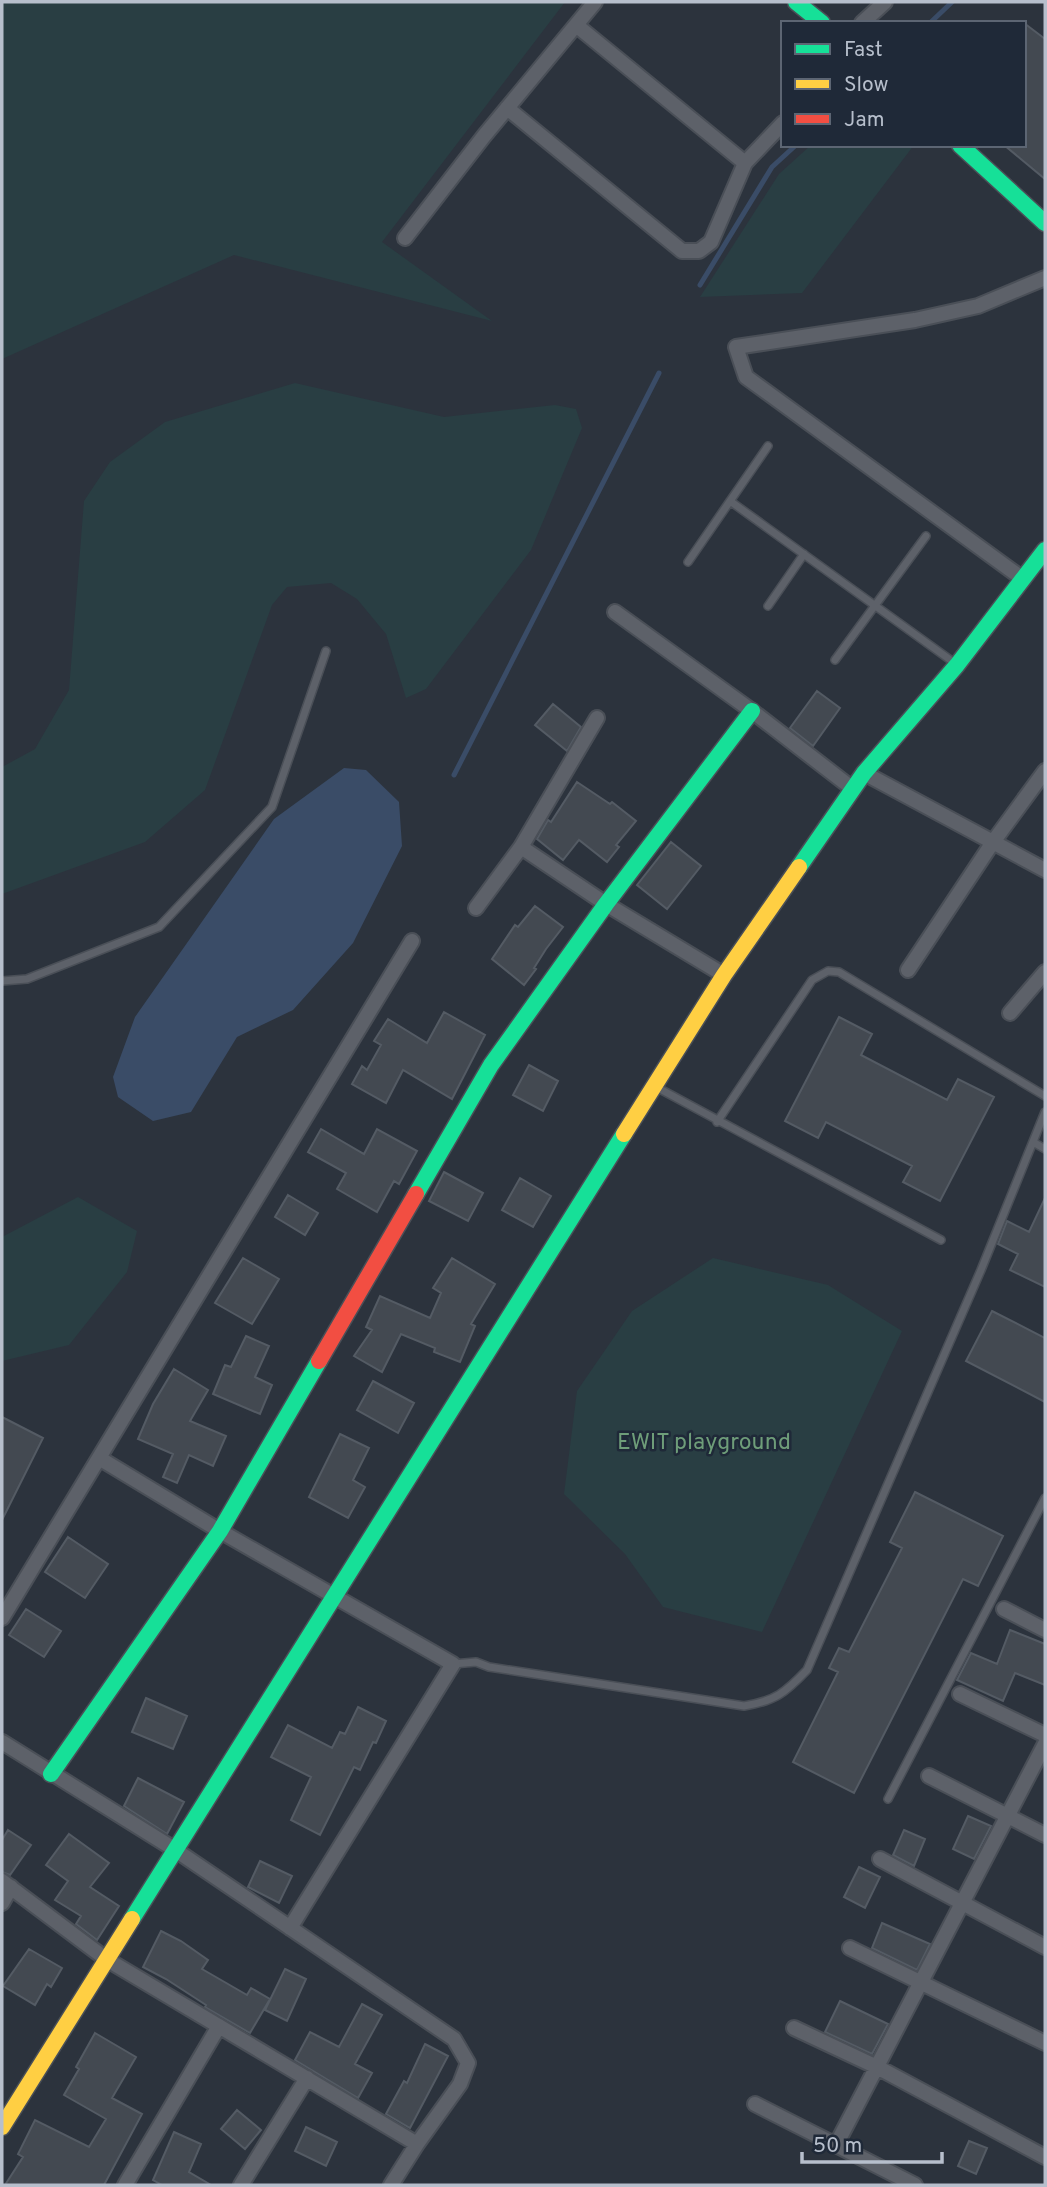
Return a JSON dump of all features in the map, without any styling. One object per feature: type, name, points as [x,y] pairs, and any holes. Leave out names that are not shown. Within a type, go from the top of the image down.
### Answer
[{"type":"street","points":[[405,238],[595,2]]},
{"type":"street","points":[[796,2],[820,21]]},
{"type":"street","points":[[864,21],[884,2]]},
{"type":"street","points":[[576,25],[745,163]]},
{"type":"street","points":[[507,108],[682,251],[698,251],[711,242],[745,163],[781,125]]},
{"type":"street","points":[[962,147],[1045,223]]},
{"type":"street","points":[[1023,579],[746,377],[736,347],[915,320],[978,306],[1045,278]]},
{"type":"street","points":[[2,2127],[724,975],[864,773],[957,665],[1045,550]]},
{"type":"street","points":[[615,612],[752,711],[853,789]]},
{"type":"street","points":[[51,1774],[220,1531],[491,1065],[606,904],[752,711]]},
{"type":"street","points":[[476,908],[521,847],[597,718]]},
{"type":"street","points":[[908,970],[993,842],[1045,771]]},
{"type":"street","points":[[864,773],[1045,870]]},
{"type":"street","points":[[521,847],[606,904],[724,975]]},
{"type":"street","points":[[2,1618],[412,941]]},
{"type":"street","points":[[1010,1013],[1045,972]]},
{"type":"street","points":[[99,1458],[220,1531],[453,1664],[290,1928]]},
{"type":"street","points":[[1004,1609],[1045,1630]]},
{"type":"street","points":[[960,1694],[1045,1735]]},
{"type":"street","points":[[2,1742],[174,1849],[454,2039],[468,2063],[460,2084],[391,2185]]},
{"type":"street","points":[[836,2145],[1045,1744]]},
{"type":"street","points":[[929,1776],[1045,1835]]},
{"type":"street","points":[[880,1859],[1045,1947]]},
{"type":"street","points":[[2,1903],[7,1884],[106,1959],[417,2144]]},
{"type":"street","points":[[850,1948],[1045,2043]]},
{"type":"street","points":[[125,2185],[219,2026]]},
{"type":"street","points":[[794,2028],[877,2067],[1045,2157]]},
{"type":"street","points":[[241,2185],[307,2078]]},
{"type":"street","points":[[755,2104],[915,2185]]},
{"type":"lane","points":[[688,562],[768,446]]},
{"type":"lane","points":[[730,501],[957,665]]},
{"type":"lane","points":[[835,660],[926,536]]},
{"type":"lane","points":[[768,607],[804,554]]},
{"type":"lane","points":[[2,981],[27,979],[159,926],[272,807],[326,651]]},
{"type":"lane","points":[[717,1122],[812,980],[828,971],[839,972],[1045,1096]]},
{"type":"lane","points":[[655,1086],[717,1122],[941,1240]]},
{"type":"lane","points":[[453,1664],[476,1662],[489,1667],[744,1706],[767,1702],[787,1691],[807,1670],[981,1270],[1045,1112]]},
{"type":"lane","points":[[1033,1142],[1045,1149]]},
{"type":"lane","points":[[888,1799],[1045,1498]]},
{"type":"green space","points":[[2,2],[565,2],[382,242],[492,321],[234,255],[2,359]]},
{"type":"green space","points":[[809,147],[912,147],[802,293],[700,297],[779,174]]},
{"type":"green space","points":[[295,383],[444,417],[555,405],[576,409],[582,428],[531,550],[426,689],[406,698],[386,634],[357,599],[331,583],[287,587],[272,605],[205,790],[145,842],[2,894],[2,767],[35,749],[69,690],[84,501],[110,462],[165,422]]},
{"type":"green space","points":[[78,1197],[137,1231],[127,1272],[69,1345],[2,1361],[2,1237]]},
{"type":"green space","name":"EWIT playground","points":[[713,1258],[828,1285],[902,1331],[762,1632],[663,1607],[625,1554],[564,1494],[577,1391],[632,1311]]},
{"type":"water","points":[[344,768],[366,770],[399,802],[402,846],[353,943],[293,1010],[237,1037],[191,1112],[153,1121],[118,1097],[113,1077],[135,1017],[274,819]]},
{"type":"building","points":[[1026,25],[1045,39],[1045,179],[1006,147],[1026,147]]},
{"type":"building","points":[[817,691],[840,708],[813,746],[790,728]]},
{"type":"building","points":[[553,704],[581,727],[567,751],[535,725]]},
{"type":"building","points":[[577,782],[610,804],[612,802],[636,821],[616,845],[619,847],[607,862],[579,840],[563,860],[537,839]]},
{"type":"building","points":[[671,842],[701,866],[667,909],[637,885]]},
{"type":"building","points":[[535,906],[563,927],[524,985],[492,959],[515,925],[518,927]]},
{"type":"building","points":[[444,1012],[485,1035],[452,1099],[403,1070],[386,1103],[352,1084],[362,1066],[367,1070],[381,1045],[374,1041],[388,1019],[427,1043]]},
{"type":"building","points":[[839,1017],[872,1034],[861,1055],[947,1100],[958,1079],[994,1097],[940,1201],[903,1182],[912,1166],[826,1122],[818,1138],[785,1121]]},
{"type":"building","points":[[529,1065],[558,1081],[543,1111],[513,1095]]},
{"type":"building","points":[[321,1129],[364,1154],[377,1129],[417,1151],[399,1184],[394,1181],[377,1212],[337,1189],[346,1173],[308,1152]]},
{"type":"building","points":[[444,1172],[483,1193],[468,1221],[429,1201]]},
{"type":"building","points":[[520,1178],[551,1196],[533,1227],[502,1210]]},
{"type":"building","points":[[288,1195],[318,1213],[305,1235],[275,1217]]},
{"type":"building","points":[[1045,1198],[1045,1287],[1010,1270],[1018,1254],[998,1244],[1007,1221],[1029,1232]]},
{"type":"building","points":[[243,1258],[279,1279],[252,1324],[215,1303]]},
{"type":"building","points":[[452,1258],[495,1284],[471,1324],[475,1326],[460,1362],[434,1352],[435,1348],[401,1334],[382,1372],[354,1356],[372,1330],[366,1327],[380,1296],[430,1318],[441,1293],[433,1288]]},
{"type":"building","points":[[992,1311],[1045,1338],[1045,1402],[966,1361]]},
{"type":"building","points":[[246,1336],[269,1346],[255,1377],[272,1385],[260,1414],[213,1394],[225,1365],[231,1367]]},
{"type":"building","points":[[174,1369],[208,1390],[190,1421],[226,1436],[213,1466],[189,1455],[177,1483],[163,1477],[173,1454],[138,1439],[153,1404]]},
{"type":"building","points":[[373,1381],[414,1403],[398,1433],[357,1410]]},
{"type":"building","points":[[2,1417],[43,1438],[2,1520]]},
{"type":"building","points":[[340,1434],[369,1448],[353,1480],[365,1487],[348,1518],[309,1497]]},
{"type":"building","points":[[915,1492],[1003,1536],[978,1586],[963,1579],[854,1793],[793,1762],[838,1672],[829,1668],[839,1648],[849,1652],[902,1548],[890,1542]]},
{"type":"building","points":[[68,1537],[108,1564],[85,1598],[45,1572]]},
{"type":"building","points":[[26,1609],[61,1631],[44,1657],[9,1635]]},
{"type":"building","points":[[1010,1630],[1045,1644],[1045,1685],[1015,1673],[1003,1701],[957,1680],[971,1653],[997,1664]]},
{"type":"building","points":[[146,1698],[187,1716],[173,1749],[132,1732]]},
{"type":"building","points":[[358,1707],[386,1721],[360,1770],[354,1767],[320,1835],[291,1820],[311,1777],[271,1757],[288,1725],[332,1748],[340,1732],[345,1734]]},
{"type":"building","points":[[138,1778],[184,1802],[167,1834],[124,1806]]},
{"type":"building","points":[[968,1816],[991,1826],[974,1859],[953,1849]]},
{"type":"building","points":[[8,1830],[31,1845],[10,1875],[2,1872],[2,1840]]},
{"type":"building","points":[[904,1830],[925,1839],[914,1866],[893,1855]]},
{"type":"building","points":[[69,1834],[109,1863],[90,1887],[119,1906],[97,1940],[76,1924],[81,1916],[55,1900],[68,1881],[46,1865]]},
{"type":"building","points":[[260,1861],[292,1876],[279,1903],[248,1887]]},
{"type":"building","points":[[859,1867],[880,1877],[865,1908],[844,1897]]},
{"type":"building","points":[[882,1923],[930,1944],[917,1970],[872,1948]]},
{"type":"building","points":[[161,1931],[208,1960],[202,1969],[247,1995],[251,1988],[270,1999],[250,2033],[143,1967]]},
{"type":"building","points":[[29,1949],[62,1968],[51,1987],[47,1984],[35,2005],[3,1986]]},
{"type":"building","points":[[285,1969],[306,1979],[287,2021],[265,2010]]},
{"type":"building","points":[[840,2001],[888,2024],[872,2054],[825,2032]]},
{"type":"building","points":[[362,2004],[382,2015],[355,2064],[372,2073],[358,2098],[295,2060],[310,2032],[339,2047]]},
{"type":"building","points":[[95,2033],[136,2057],[112,2098],[142,2114],[104,2185],[5,2185],[23,2157],[18,2154],[35,2120],[89,2147],[106,2119],[64,2095]]},
{"type":"building","points":[[425,2044],[448,2056],[410,2128],[386,2114],[404,2081],[407,2083]]},
{"type":"building","points":[[237,2110],[261,2130],[245,2149],[221,2129]]},
{"type":"building","points":[[306,2127],[337,2142],[326,2166],[295,2151]]},
{"type":"building","points":[[174,2132],[201,2144],[189,2172],[211,2185],[162,2185],[153,2180]]},
{"type":"building","points":[[969,2141],[987,2148],[976,2174],[958,2166]]},
{"type":"waterway","points":[[932,21],[952,2]]},
{"type":"waterway","points":[[700,285],[772,167],[794,147]]},
{"type":"waterway","points":[[454,775],[659,373]]},
{"type":"traffic: fast","points":[[796,2],[820,21]]},
{"type":"traffic: fast","points":[[962,147],[1045,223]]},
{"type":"traffic: fast","points":[[799,867],[864,773],[957,665],[1045,550]]},
{"type":"traffic: fast","points":[[416,1194],[491,1065],[606,904],[752,711]]},
{"type":"traffic: fast","points":[[132,1919],[624,1134]]},
{"type":"traffic: fast","points":[[51,1774],[220,1531],[319,1361]]},
{"type":"traffic: slow","points":[[624,1134],[724,975],[799,867]]},
{"type":"traffic: slow","points":[[2,2127],[132,1919]]},
{"type":"traffic: jam","points":[[319,1361],[416,1194]]}]
